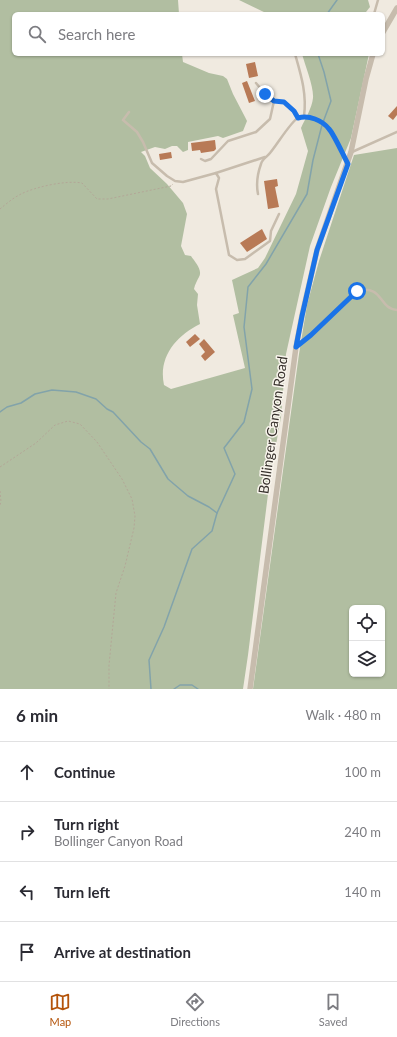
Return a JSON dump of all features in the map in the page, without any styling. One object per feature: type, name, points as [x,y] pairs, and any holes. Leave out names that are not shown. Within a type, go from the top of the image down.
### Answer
[{"type":"street","points":[[385,29],[397,8]]},
{"type":"street","name":"Bollinger Canyon Road","points":[[250,689],[296,347],[317,250],[348,164],[366,79],[372,56]]},
{"type":"lane","points":[[375,12],[378,0]]},
{"type":"lane","points":[[296,56],[304,84],[304,116]]},
{"type":"lane","points":[[256,83],[265,94],[274,101],[284,102],[294,111],[298,118]]},
{"type":"lane","points":[[201,159],[205,161],[211,159],[228,141],[256,132],[270,119],[274,101]]},
{"type":"lane","points":[[129,112],[123,120],[137,132],[152,162],[167,176],[175,181],[182,182],[216,173],[264,157],[269,154],[298,118],[304,116],[312,117],[329,129],[348,164]]},
{"type":"lane","points":[[351,152],[397,133]]},
{"type":"lane","points":[[258,194],[256,181],[259,176],[264,157]]},
{"type":"lane","points":[[216,173],[219,178],[216,189],[229,254],[237,260],[245,259],[270,241],[271,231],[278,214]]},
{"type":"lane","points":[[296,347],[311,335],[357,291],[365,289],[376,292],[389,308],[397,310]]},
{"type":"path","points":[[0,209],[21,194],[42,187],[66,182],[82,183],[97,199],[108,200],[171,186],[175,181]]},
{"type":"path","points":[[0,467],[36,443],[55,425],[68,421],[80,424],[97,442],[122,479],[132,499],[135,516],[125,566],[116,593],[109,665],[109,689]]},
{"type":"path","points":[[0,491],[0,505]]},
{"type":"green space","points":[[0,0],[178,0],[179,12],[12,12],[12,56],[182,56],[183,62],[209,73],[223,76],[227,79],[247,121],[243,131],[223,138],[218,136],[188,142],[188,150],[183,152],[177,146],[172,146],[165,149],[155,147],[141,152],[145,156],[150,168],[167,184],[183,203],[187,214],[181,246],[185,255],[191,256],[200,272],[194,289],[198,294],[197,305],[200,324],[176,341],[166,357],[164,365],[164,385],[171,389],[245,368],[233,315],[239,313],[232,280],[258,268],[265,258],[296,194],[308,151],[301,128],[310,110],[313,98],[311,82],[303,56],[369,56],[351,138],[331,187],[310,246],[286,354],[281,417],[270,478],[243,689],[0,689]]},
{"type":"green space","points":[[239,0],[368,0],[370,7],[366,12],[264,12]]},
{"type":"green space","points":[[397,148],[397,689],[253,689],[299,354],[307,305],[319,261],[354,155]]},
{"type":"building","points":[[255,62],[258,76],[249,78],[246,64]]},
{"type":"building","points":[[247,81],[255,101],[249,103],[242,83]]},
{"type":"building","points":[[397,106],[397,115],[393,120],[388,116]]},
{"type":"building","points":[[215,140],[216,149],[214,151],[201,153],[200,150],[192,151],[191,143]]},
{"type":"building","points":[[171,152],[172,158],[160,160],[159,154]]},
{"type":"building","points":[[277,179],[278,186],[275,187],[279,207],[268,209],[264,181]]},
{"type":"building","points":[[262,229],[267,239],[247,252],[240,243]]},
{"type":"building","points":[[195,334],[200,339],[190,347],[186,342]]},
{"type":"building","points":[[204,339],[215,352],[205,361],[201,356],[205,352],[199,344]]},
{"type":"waterway","points":[[328,12],[337,0]]},
{"type":"waterway","points":[[151,689],[149,660],[164,627],[192,549],[212,531],[217,513],[235,474],[224,448],[244,422],[252,389],[244,327],[248,287],[266,264],[307,194],[313,160],[322,125],[331,101],[319,56]]},
{"type":"waterway","points":[[0,412],[7,407],[21,403],[35,394],[52,390],[76,392],[96,399],[107,409],[113,412],[141,442],[150,449],[168,479],[188,496],[217,513]]},
{"type":"waterway","points":[[174,689],[180,685],[192,685],[198,689]]},
{"type":"route","points":[[265,94],[274,101],[284,102],[294,111],[298,118],[304,116],[312,117],[329,129],[348,164],[317,250],[296,347],[311,335],[357,291]]}]
